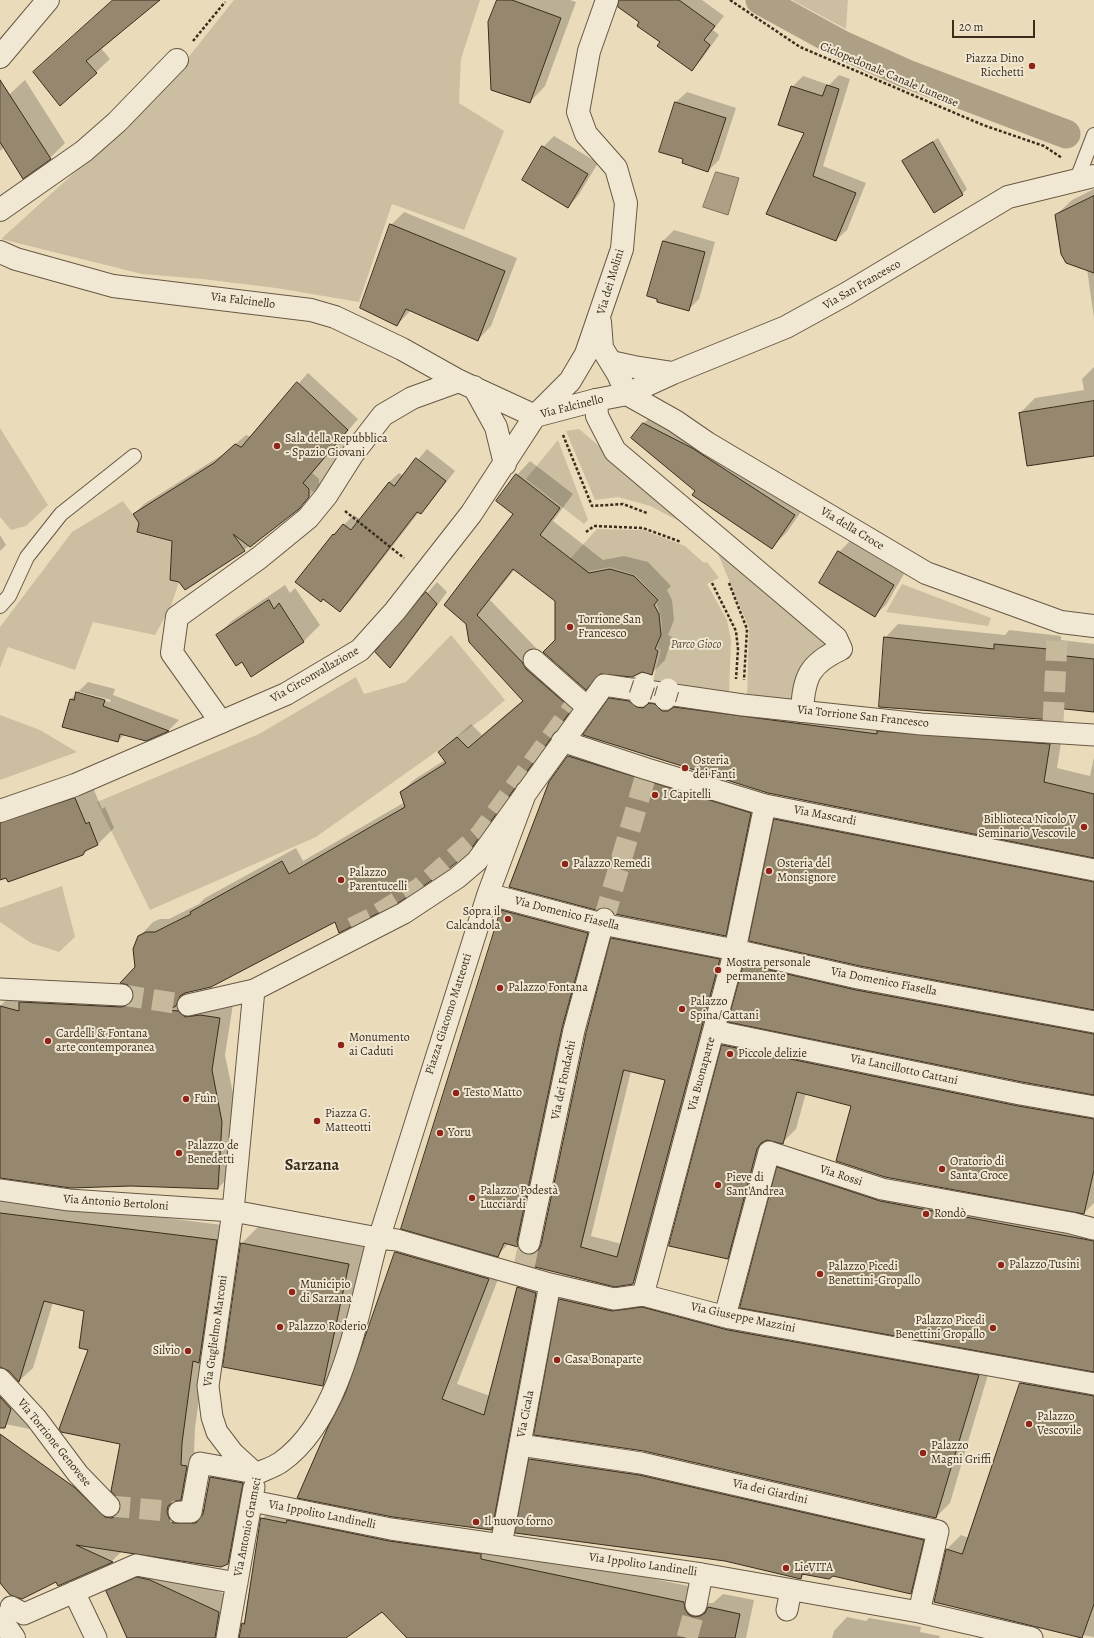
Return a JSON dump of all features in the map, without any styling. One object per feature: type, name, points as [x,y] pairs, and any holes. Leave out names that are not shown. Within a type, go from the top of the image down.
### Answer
[{"type":"street","points":[[0,57],[48,0]]},
{"type":"street","name":"Via dei Molini","points":[[535,416],[570,381],[586,354],[600,319],[622,249],[626,203],[616,168],[586,134],[578,112],[589,51],[607,0]]},
{"type":"street","points":[[0,210],[84,151],[117,122],[177,60]]},
{"type":"street","name":"Via San Francesco","points":[[627,394],[673,373],[793,323],[853,290],[1008,197],[1086,177]]},
{"type":"street","name":"Via Falcinello","points":[[0,252],[16,259],[113,286],[311,310],[335,317],[402,349],[467,384],[535,416],[596,400],[627,394]]},
{"type":"street","points":[[600,319],[602,348],[612,362],[627,394]]},
{"type":"street","points":[[612,362],[673,373]]},
{"type":"street","points":[[221,722],[172,653],[177,617],[259,558],[308,518],[326,496],[352,455],[383,415],[412,398],[467,384],[496,427],[505,464]]},
{"type":"street","name":"Via della Croce","points":[[627,394],[675,421],[707,443],[926,573],[1061,622],[1094,626]]},
{"type":"street","points":[[596,400],[597,416],[615,451],[836,638],[842,649],[830,654],[810,672],[803,687],[802,711]]},
{"type":"street","name":"Via Circonvallazione","points":[[0,811],[75,786],[286,694],[360,650],[395,611],[471,514],[535,416]]},
{"type":"street","points":[[534,660],[587,708]]},
{"type":"street","name":"Via Torrione San Francesco","points":[[562,741],[604,685],[738,704],[921,724],[1094,735]]},
{"type":"street","name":"Via Mascardi","points":[[562,741],[646,774],[766,805],[1094,870]]},
{"type":"street","name":"Piazza Giacomo Matteotti","points":[[188,1005],[254,990],[379,927],[435,894],[477,861],[562,741]]},
{"type":"street","name":"Piazza Giacomo Matteotti","points":[[387,1239],[382,1232],[488,894],[526,792]]},
{"type":"street","name":"Via Buonaparte","points":[[644,1295],[735,950],[766,805]]},
{"type":"street","name":"Via Domenico Fiasella","points":[[488,894],[858,978],[1094,1022]]},
{"type":"street","name":"Via dei Fondachi","points":[[529,1243],[574,1030],[603,921]]},
{"type":"street","points":[[0,988],[122,995]]},
{"type":"street","points":[[254,990],[233,1211],[387,1239]]},
{"type":"street","name":"Via Lancillotto Cattani","points":[[714,1031],[1094,1107]]},
{"type":"street","name":"Via Rossi","points":[[725,1316],[769,1152],[882,1189],[1088,1228]]},
{"type":"street","name":"Via Antonio Bertoloni","points":[[0,1190],[70,1200],[233,1211]]},
{"type":"street","name":"Via Guglielmo Marconi","points":[[233,1211],[209,1367],[208,1400],[212,1417],[218,1432],[233,1454],[256,1474]]},
{"type":"street","name":"Via Giuseppe Mazzini","points":[[387,1239],[523,1271],[550,1284],[614,1299],[644,1295],[725,1316],[1094,1384]]},
{"type":"street","name":"Via Antonio Gramsci","points":[[226,1638],[256,1474],[280,1463],[292,1453],[316,1422],[337,1384],[387,1239]]},
{"type":"street","name":"Via Cicala","points":[[501,1545],[550,1284]]},
{"type":"street","name":"Via Torrione Genovese","points":[[0,1380],[36,1418],[78,1474],[109,1506]]},
{"type":"street","name":"Via dei Giardini","points":[[520,1446],[641,1463],[938,1531],[919,1612]]},
{"type":"street","points":[[179,1512],[191,1512],[200,1463],[256,1474]]},
{"type":"street","name":"Via Ippolito Landinelli","points":[[252,1502],[390,1529],[702,1574],[919,1612],[1032,1638]]},
{"type":"street","points":[[7,1626],[24,1614],[136,1565],[237,1583]]},
{"type":"street","points":[[696,1604],[702,1574]]},
{"type":"street","points":[[788,1610],[791,1590]]},
{"type":"street","points":[[74,1592],[96,1638]]},
{"type":"lane","points":[[1086,177],[1094,135]]},
{"type":"lane","points":[[0,606],[9,596],[27,557],[61,514],[134,456]]},
{"type":"path","name":"Ciclopedonale Canale Lunense","points":[[730,0],[800,47],[983,125],[1044,146],[1050,150]]},
{"type":"path","points":[[177,60],[225,2]]},
{"type":"path","points":[[561,431],[592,506],[623,504],[649,514]]},
{"type":"path","points":[[326,496],[424,573]]},
{"type":"path","points":[[586,532],[594,526],[643,528],[686,544]]},
{"type":"path","points":[[727,578],[747,628],[738,704]]},
{"type":"path","points":[[712,583],[736,630],[738,649],[738,704]]},
{"type":"green space","points":[[234,0],[480,0],[461,59],[459,103],[504,131],[464,230],[392,204],[359,302],[276,288],[202,279],[142,274],[1,239],[159,94]]},
{"type":"green space","points":[[792,0],[848,0],[846,29]]},
{"type":"green space","points":[[0,428],[48,505],[26,526],[11,530],[0,517]]},
{"type":"green space","points":[[579,429],[688,521],[685,524],[650,506],[618,497],[595,500],[566,431]]},
{"type":"green space","points":[[346,433],[355,440],[317,495],[303,483]]},
{"type":"green space","points":[[558,440],[588,520],[584,524],[526,479]]},
{"type":"green space","points":[[123,501],[139,523],[137,533],[172,541],[170,580],[179,582],[171,606],[155,635],[93,622],[75,670],[8,647],[0,668],[0,627],[72,532]]},
{"type":"green space","name":"Parco Gioco","points":[[597,529],[643,530],[685,546],[704,563],[707,562],[719,578],[707,584],[727,620],[731,640],[729,692],[653,681],[661,650],[657,648],[661,637],[662,626],[661,616],[657,604],[659,600],[635,575],[610,567],[589,571],[563,590],[570,559]]},
{"type":"green space","points":[[718,554],[758,583],[833,646],[795,702],[747,696],[749,628]]},
{"type":"green space","points":[[902,584],[991,618],[988,626],[886,612]]},
{"type":"green space","points":[[451,635],[505,700],[485,717],[316,837],[150,910],[97,802],[259,734],[356,677],[364,694],[406,682]]},
{"type":"green space","points":[[0,715],[40,730],[77,752],[0,780]]},
{"type":"green space","points":[[62,886],[75,937],[59,952],[31,943],[0,922],[0,908]]},
{"type":"shaded area","points":[[716,172],[739,178],[728,215],[703,207]]},
{"type":"building","points":[[113,0],[160,0],[86,61],[97,73],[60,106],[33,72]]},
{"type":"building","points":[[497,0],[512,0],[561,18],[530,103],[491,90],[488,22]]},
{"type":"building","points":[[619,0],[679,0],[715,26],[704,40],[710,45],[692,71],[657,46],[660,42],[637,26],[639,22],[618,7]]},
{"type":"building","points":[[0,80],[51,159],[23,179],[0,142]]},
{"type":"building","points":[[827,85],[839,89],[813,176],[856,193],[836,241],[766,214],[804,133],[778,125],[791,86],[822,96]]},
{"type":"building","points":[[675,102],[726,118],[708,172],[682,163],[683,159],[659,152]]},
{"type":"building","points":[[933,142],[963,195],[934,213],[902,161]]},
{"type":"building","points":[[542,146],[588,174],[568,208],[522,180]]},
{"type":"building","points":[[1094,196],[1094,273],[1066,263],[1061,254],[1055,215]]},
{"type":"building","points":[[390,224],[505,271],[478,341],[406,309],[397,326],[360,308]]},
{"type":"building","points":[[663,241],[705,252],[689,311],[657,302],[657,299],[647,296]]},
{"type":"building","points":[[297,382],[348,430],[303,483],[309,489],[309,497],[299,509],[250,547],[233,534],[245,551],[185,590],[179,582],[170,580],[172,541],[137,532],[139,523],[133,514],[214,463],[235,444],[241,447]]},
{"type":"building","points":[[1094,401],[1094,456],[1027,466],[1019,413]]},
{"type":"building","points":[[643,423],[692,448],[795,515],[772,549],[692,495],[695,491],[631,438]]},
{"type":"building","points":[[416,458],[446,481],[421,514],[417,512],[340,612],[323,599],[321,602],[295,582],[333,534],[334,535],[343,524],[351,530],[389,482],[394,486]]},
{"type":"building","points":[[516,474],[560,508],[540,535],[589,573],[610,569],[634,576],[658,600],[654,605],[659,614],[661,635],[655,649],[658,651],[652,675],[642,672],[632,677],[600,674],[586,690],[543,652],[555,640],[555,601],[513,569],[477,615],[522,662],[526,669],[572,709],[468,853],[447,870],[398,903],[339,933],[335,922],[211,987],[185,993],[180,996],[176,1006],[168,1010],[178,1011],[185,1017],[200,1015],[220,1018],[212,1070],[222,1122],[218,1189],[131,1186],[71,1188],[0,1178],[0,1006],[19,1011],[19,1002],[121,1007],[128,1005],[134,996],[133,990],[128,985],[120,983],[135,967],[133,949],[138,936],[146,932],[155,932],[191,914],[190,912],[282,861],[289,874],[405,807],[400,792],[446,763],[438,752],[457,737],[468,748],[523,701],[469,642],[466,624],[444,605],[513,514],[496,501]]},
{"type":"building","points":[[838,551],[894,585],[875,617],[819,583]]},
{"type":"building","points":[[426,592],[437,604],[390,668],[375,652]]},
{"type":"building","points":[[269,600],[274,609],[279,603],[304,642],[251,677],[242,662],[236,666],[216,635]]},
{"type":"building","points":[[884,637],[994,649],[994,644],[1048,649],[1047,654],[1094,659],[1094,712],[1055,708],[1053,720],[879,707]]},
{"type":"building","points":[[76,692],[105,700],[103,706],[169,731],[146,741],[120,734],[118,742],[62,727],[70,699],[74,700]]},
{"type":"building","points":[[609,698],[629,701],[637,707],[643,708],[649,703],[655,704],[662,711],[668,711],[674,707],[877,734],[877,731],[1050,744],[1044,782],[1094,794],[1094,858],[768,793],[583,735]]},
{"type":"building","points":[[568,756],[751,813],[726,936],[615,914],[607,907],[596,910],[509,887],[549,782]]},
{"type":"building","points":[[75,798],[86,824],[89,822],[98,845],[85,851],[83,855],[8,882],[6,878],[0,880],[0,823]]},
{"type":"building","points":[[774,819],[1094,882],[1094,1010],[860,966],[749,941]]},
{"type":"building","points":[[501,910],[588,933],[562,1028],[517,1241],[518,1247],[504,1243],[498,1257],[401,1229]]},
{"type":"building","points":[[611,938],[720,959],[633,1284],[615,1287],[523,1264],[526,1254],[533,1254],[538,1251],[541,1245],[586,1033]],"holes":[[[624,1070],[665,1080],[617,1257],[581,1247]]]},
{"type":"building","points":[[744,964],[856,990],[1094,1034],[1094,1095],[1022,1082],[728,1022]]},
{"type":"building","points":[[722,1045],[1018,1106],[1094,1119],[1094,1170],[1084,1214],[885,1177],[836,1161],[851,1106],[797,1092],[783,1144],[767,1140],[761,1143],[757,1149],[728,1259],[669,1246]]},
{"type":"building","points":[[777,1167],[880,1201],[1094,1241],[1094,1372],[740,1308]]},
{"type":"building","points":[[0,1213],[217,1240],[199,1363],[193,1361],[182,1443],[181,1465],[187,1466],[181,1500],[173,1502],[168,1506],[167,1512],[173,1523],[196,1523],[203,1514],[210,1477],[243,1483],[228,1564],[221,1567],[76,1545],[113,1562],[58,1586],[56,1582],[22,1599],[10,1595],[0,1583],[0,1434],[74,1487],[105,1517],[112,1518],[117,1515],[120,1510],[121,1503],[111,1491],[120,1444],[61,1432],[59,1429],[88,1350],[79,1348],[84,1311],[44,1301],[19,1382],[9,1371],[0,1367]]},
{"type":"building","name":"Palazzo Roderio","points":[[241,1243],[349,1264],[323,1386],[223,1367]]},
{"type":"building","points":[[395,1252],[489,1279],[442,1399],[484,1415],[517,1287],[536,1293],[492,1530],[393,1517],[297,1498],[328,1427],[345,1394]]},
{"type":"building","points":[[559,1299],[612,1311],[642,1307],[728,1330],[979,1375],[936,1518],[644,1451],[534,1435]]},
{"type":"building","points":[[1020,1383],[1094,1396],[1094,1604],[1082,1638],[934,1602],[946,1549],[962,1554]]},
{"type":"building","points":[[0,1397],[11,1409],[5,1428],[0,1428]]},
{"type":"building","points":[[529,1459],[639,1475],[924,1540],[911,1594],[833,1576],[829,1579],[802,1574],[801,1579],[725,1561],[515,1533]]},
{"type":"building","points":[[261,1518],[286,1523],[287,1520],[389,1541],[481,1554],[481,1559],[684,1602],[685,1609],[688,1614],[693,1617],[700,1616],[705,1613],[708,1607],[740,1614],[735,1638],[407,1638],[382,1612],[346,1638],[239,1638],[242,1623],[244,1624]]},
{"type":"building","points":[[137,1577],[150,1580],[219,1612],[215,1638],[127,1638],[106,1591]]},
{"type":"waterway","points":[[760,0],[842,45],[907,74],[1066,134]]},
{"type":"tunnel","points":[[1053,723],[1057,641]]},
{"type":"tunnel","points":[[352,928],[372,918],[421,887],[480,835],[578,701]]},
{"type":"tunnel","points":[[604,919],[645,778]]},
{"type":"tunnel","points":[[122,995],[188,1005]]},
{"type":"tunnel","points":[[524,1267],[529,1243]]},
{"type":"tunnel","points":[[109,1506],[179,1512]]},
{"type":"tunnel","points":[[687,1638],[696,1605]]},
{"type":"place","name":"Piazza Dino Ricchetti","points":[[1032,66]]},
{"type":"place","name":"Sala della Repubblica - Spazio Giovani","points":[[277,446]]},
{"type":"place","name":"Torrione San Francesco","points":[[570,627]]},
{"type":"place","name":"Osteria dei Fanti","points":[[685,768]]},
{"type":"place","name":"I Capitelli","points":[[655,795]]},
{"type":"place","name":"Biblioteca Nicolo V Seminario Vescovile","points":[[1084,827]]},
{"type":"place","name":"Palazzo Remedi","points":[[565,864]]},
{"type":"place","name":"Osteria del Monsignore","points":[[769,871]]},
{"type":"place","name":"Palazzo Parentucelli","points":[[341,880]]},
{"type":"place","name":"Sopra il Calcandola","points":[[508,919]]},
{"type":"place","name":"Mostra personale permanente","points":[[718,970]]},
{"type":"place","name":"Palazzo Fontana","points":[[500,988]]},
{"type":"place","name":"Palazzo Spina/Cattani","points":[[682,1009]]},
{"type":"place","name":"Cardelli & Fontana arte contemporanea","points":[[48,1041]]},
{"type":"place","name":"Monumento ai Caduti","points":[[341,1045]]},
{"type":"place","name":"Piccole delizie","points":[[730,1054]]},
{"type":"place","name":"Testo Matto","points":[[456,1093]]},
{"type":"place","name":"Fuìn","points":[[186,1099]]},
{"type":"place","name":"Piazza G. Matteotti","points":[[317,1121]]},
{"type":"place","name":"Yoru","points":[[440,1133]]},
{"type":"place","name":"Palazzo de Benedetti","points":[[179,1153]]},
{"type":"place","name":"Oratorio di Santa Croce","points":[[942,1169]]},
{"type":"place","name":"Pieve di Sant'Andrea","points":[[718,1185]]},
{"type":"place","name":"Palazzo Podestà Lucciardi","points":[[472,1198]]},
{"type":"place","name":"Rondò","points":[[926,1214]]},
{"type":"place","name":"Palazzo Tusini","points":[[1001,1265]]},
{"type":"place","name":"Palazzo Picedi Benettini-Gropallo","points":[[820,1274]]},
{"type":"place","name":"Municipio di Sarzana","points":[[292,1292]]},
{"type":"place","name":"Palazzo Roderio","points":[[280,1327]]},
{"type":"place","name":"Palazzo Picedi Benettini Gropallo","points":[[993,1328]]},
{"type":"place","name":"Silvio","points":[[188,1351]]},
{"type":"place","name":"Casa Bonaparte","points":[[557,1360]]},
{"type":"place","name":"Palazzo Vescovile","points":[[1029,1424]]},
{"type":"place","name":"Palazzo Magni Griffi","points":[[923,1453]]},
{"type":"place","name":"Il nuovo forno","points":[[476,1522]]},
{"type":"place","name":"LieVITA","points":[[786,1568]]},
{"type":"district","name":"Sarzana","points":[[312,1166]]}]
